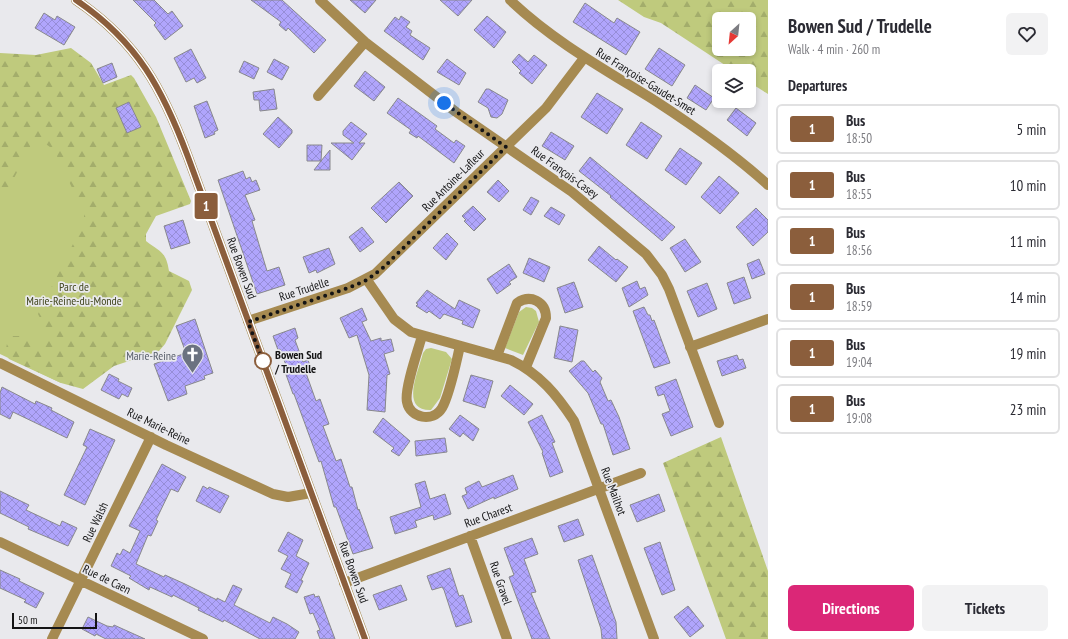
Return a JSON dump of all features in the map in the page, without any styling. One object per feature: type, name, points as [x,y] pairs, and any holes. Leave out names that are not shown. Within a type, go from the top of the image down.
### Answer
[{"type":"street","name":"Rue Bowen Sud","points":[[76,0],[112,29],[130,47],[144,65],[167,104],[188,157],[365,639]]},
{"type":"street","name":"Rue François-Casey","points":[[320,0],[365,42],[456,112],[506,147],[543,170],[572,192],[646,254],[662,275],[669,289],[719,423]]},
{"type":"street","name":"Rue Françoise-Gaudet-Smet","points":[[510,0],[529,18],[584,58],[691,125],[736,157],[768,185]]},
{"type":"street","points":[[318,96],[365,42]]},
{"type":"street","name":"Rue Antoine-Lafleur","points":[[367,280],[384,267],[554,99],[584,58]]},
{"type":"street","name":"Rue Trudelle","points":[[248,322],[367,280]]},
{"type":"street","name":"Rue Mailhot","points":[[367,280],[394,319],[407,329],[422,336],[497,356],[526,367],[538,376],[553,392],[574,421],[654,639]]},
{"type":"street","points":[[497,356],[517,303],[527,298],[533,299],[542,304],[546,313],[546,318],[526,367]]},
{"type":"street","points":[[690,347],[768,319]]},
{"type":"street","points":[[422,336],[406,398],[409,408],[413,412],[423,417],[432,416],[443,407],[460,346]]},
{"type":"street","name":"Rue Marie-Reine","points":[[0,363],[151,437],[273,494],[288,497],[311,493]]},
{"type":"street","name":"Rue Walsh","points":[[52,639],[151,437]]},
{"type":"street","name":"Rue Charest","points":[[344,583],[641,473]]},
{"type":"street","name":"Rue Gravel","points":[[470,536],[507,639]]},
{"type":"street","name":"Rue de Caen","points":[[0,542],[203,639]]},
{"type":"green space","points":[[618,0],[768,0],[768,94],[756,86],[756,64],[723,64],[661,23],[644,17]]},
{"type":"green space","points":[[71,48],[91,63],[104,85],[131,75],[134,78],[156,117],[191,201],[190,204],[156,216],[146,234],[146,241],[159,250],[166,259],[169,271],[189,281],[192,290],[165,344],[159,351],[114,366],[83,389],[61,383],[9,359],[5,353],[8,339],[12,336],[21,336],[39,345],[44,341],[47,332],[38,314],[84,222],[84,213],[54,150],[39,139],[34,139],[10,186],[0,196],[0,53],[36,55]]},
{"type":"green space","name":"Parc de Marie-Reine-du-Monde","points":[[0,53],[173,327],[61,383],[0,354]]},
{"type":"green space","points":[[526,307],[532,308],[536,311],[539,322],[523,355],[505,348],[519,312]]},
{"type":"green space","points":[[431,348],[446,352],[452,359],[440,398],[431,410],[421,409],[416,404],[413,397],[415,379],[423,353],[426,349]]},
{"type":"green space","points":[[721,437],[768,571],[768,639],[726,639],[663,463]]},
{"type":"building","points":[[133,0],[154,0],[168,14],[172,11],[183,26],[165,40],[154,25],[156,23]]},
{"type":"building","points":[[251,0],[282,0],[326,40],[314,53],[288,28],[286,31],[279,25],[281,22]]},
{"type":"building","points":[[350,0],[376,0],[365,13]]},
{"type":"building","points":[[440,0],[472,0],[458,16]]},
{"type":"building","points":[[585,3],[614,23],[617,18],[640,32],[626,55],[573,22]]},
{"type":"building","points":[[44,13],[55,20],[57,16],[75,27],[64,45],[35,28]]},
{"type":"building","points":[[401,16],[410,22],[406,27],[412,31],[410,35],[430,48],[423,60],[384,31],[395,17],[399,20]]},
{"type":"building","points":[[487,16],[506,32],[494,48],[474,30]]},
{"type":"building","points":[[659,48],[685,65],[672,86],[645,69]]},
{"type":"building","points":[[191,49],[206,78],[197,83],[194,78],[186,82],[174,58]]},
{"type":"building","points":[[519,54],[528,62],[534,55],[547,65],[532,84],[519,73],[521,71],[512,62]]},
{"type":"building","points":[[274,59],[289,67],[282,80],[267,72]]},
{"type":"building","points":[[447,59],[466,73],[459,85],[437,72]]},
{"type":"building","points":[[244,61],[259,68],[254,79],[239,72]]},
{"type":"building","points":[[112,63],[117,77],[103,83],[97,69]]},
{"type":"building","points":[[365,71],[385,87],[374,101],[354,86]]},
{"type":"building","points":[[695,85],[712,97],[712,101],[706,110],[687,98]]},
{"type":"building","points":[[274,89],[277,109],[260,111],[259,100],[254,100],[253,92]]},
{"type":"building","points":[[486,89],[489,89],[508,100],[502,114],[497,118],[491,117],[488,108],[478,102]]},
{"type":"building","points":[[597,93],[623,109],[607,134],[581,117]]},
{"type":"building","points":[[398,98],[437,126],[435,129],[454,143],[456,140],[465,146],[454,163],[418,136],[417,138],[409,133],[411,130],[387,113]]},
{"type":"building","points":[[207,101],[218,130],[214,132],[215,134],[205,138],[194,106]]},
{"type":"building","points":[[129,102],[141,127],[127,133],[116,108]]},
{"type":"building","points":[[736,108],[756,123],[747,136],[727,120]]},
{"type":"building","points":[[278,117],[292,130],[292,133],[279,148],[263,134]]},
{"type":"building","points":[[351,122],[367,134],[359,143],[365,143],[352,160],[331,143],[354,143],[343,135],[343,131]]},
{"type":"building","points":[[641,122],[662,136],[647,159],[626,145]]},
{"type":"building","points":[[551,132],[574,146],[565,160],[542,146]]},
{"type":"building","points":[[307,145],[322,145],[321,161],[307,161]]},
{"type":"building","points":[[680,148],[702,163],[686,185],[665,170]]},
{"type":"building","points":[[330,150],[330,170],[314,170]]},
{"type":"building","points":[[590,157],[675,227],[662,241],[610,197],[611,196],[579,171]]},
{"type":"building","points":[[243,171],[246,179],[250,177],[252,182],[256,180],[260,190],[245,195],[255,220],[252,221],[267,271],[279,267],[285,285],[257,294],[218,180]]},
{"type":"building","points":[[719,176],[739,193],[720,214],[701,197]]},
{"type":"building","points":[[498,180],[509,191],[499,202],[487,192]]},
{"type":"building","points":[[399,182],[413,196],[386,223],[371,208]]},
{"type":"building","points":[[531,197],[539,201],[531,215],[523,210]]},
{"type":"building","points":[[473,206],[486,219],[474,231],[464,221],[466,220],[462,216]]},
{"type":"building","points":[[551,207],[565,215],[559,225],[544,216]]},
{"type":"building","points":[[756,208],[768,220],[768,232],[753,246],[736,227]]},
{"type":"building","points":[[183,220],[190,243],[171,249],[164,226]]},
{"type":"building","points":[[362,227],[374,242],[360,252],[349,237]]},
{"type":"building","points":[[447,233],[458,244],[446,260],[433,248]]},
{"type":"building","points":[[685,239],[701,262],[685,272],[670,248]]},
{"type":"building","points":[[599,246],[616,260],[617,259],[628,267],[616,282],[588,260]]},
{"type":"building","points":[[329,248],[335,264],[317,273],[316,270],[309,273],[303,257]]},
{"type":"building","points":[[529,258],[550,267],[544,282],[523,273]]},
{"type":"building","points":[[759,259],[765,274],[752,279],[747,264]]},
{"type":"building","points":[[509,264],[517,277],[509,282],[511,284],[497,294],[487,279]]},
{"type":"building","points":[[744,277],[751,298],[734,304],[727,283]]},
{"type":"building","points":[[637,281],[640,289],[645,287],[648,295],[629,307],[622,288]]},
{"type":"building","points":[[574,282],[583,307],[565,313],[557,288]]},
{"type":"building","points":[[707,283],[717,309],[698,317],[687,291]]},
{"type":"building","points":[[427,290],[455,309],[459,300],[480,310],[473,328],[462,324],[463,321],[444,314],[440,319],[429,311],[427,313],[416,306],[418,304],[416,303]]},
{"type":"building","points":[[644,307],[648,315],[650,315],[652,321],[654,320],[670,363],[654,368],[633,311]]},
{"type":"building","points":[[362,308],[367,320],[362,322],[371,341],[381,338],[381,341],[391,339],[394,351],[384,354],[390,374],[387,375],[385,412],[367,410],[369,375],[357,335],[349,338],[340,318]]},
{"type":"building","points":[[195,319],[213,373],[204,376],[205,379],[185,386],[187,394],[168,401],[154,364],[186,353],[176,326]]},
{"type":"building","points":[[560,326],[578,330],[572,362],[554,358]]},
{"type":"building","points":[[295,328],[298,338],[295,340],[303,362],[308,360],[312,371],[306,373],[316,401],[320,399],[329,424],[323,426],[336,461],[341,459],[350,487],[352,487],[358,510],[359,509],[373,548],[353,554],[336,507],[334,507],[321,461],[319,462],[284,369],[287,368],[280,349],[278,350],[273,336]]},
{"type":"building","points":[[737,355],[739,360],[743,359],[746,368],[722,376],[717,361]]},
{"type":"building","points":[[581,361],[584,361],[593,372],[595,370],[602,378],[600,382],[608,401],[611,400],[619,417],[630,449],[613,455],[603,424],[601,424],[588,393],[569,371]]},
{"type":"building","points":[[109,374],[119,379],[118,381],[132,388],[128,397],[122,394],[119,399],[101,390]]},
{"type":"building","points":[[471,375],[493,381],[485,408],[463,401]]},
{"type":"building","points":[[676,379],[693,427],[671,436],[662,414],[670,411],[664,394],[658,396],[655,387]]},
{"type":"building","points":[[510,385],[533,404],[524,415],[501,396]]},
{"type":"building","points":[[2,387],[35,404],[36,401],[52,408],[51,410],[74,422],[67,438],[13,412],[10,419],[0,414],[0,393]]},
{"type":"building","points":[[460,415],[479,429],[473,441],[463,433],[460,437],[449,429]]},
{"type":"building","points":[[542,415],[555,442],[552,443],[563,472],[550,477],[542,453],[543,452],[528,422]]},
{"type":"building","points":[[383,418],[410,441],[399,456],[391,451],[394,448],[373,432]]},
{"type":"building","points":[[90,429],[115,440],[85,505],[64,495],[87,447],[83,445]]},
{"type":"building","points":[[445,438],[447,452],[416,456],[415,441]]},
{"type":"building","points":[[162,464],[186,477],[178,492],[171,489],[156,520],[158,521],[151,536],[148,535],[136,564],[164,577],[165,575],[217,600],[217,598],[225,602],[233,585],[242,589],[234,605],[270,623],[273,617],[287,624],[299,632],[295,639],[260,639],[224,620],[223,622],[198,610],[199,608],[173,595],[172,597],[150,587],[149,590],[129,578],[131,576],[111,566],[117,553],[120,555],[123,549],[130,553],[140,531],[129,526]]},
{"type":"building","points":[[513,475],[518,489],[494,499],[494,497],[468,509],[462,496],[467,494],[465,488],[479,481],[482,487]]},
{"type":"building","points":[[425,481],[430,499],[445,494],[451,514],[434,520],[433,515],[415,521],[417,527],[395,534],[390,517],[421,507],[415,484]]},
{"type":"building","points":[[203,486],[208,489],[209,487],[229,496],[220,513],[196,501]]},
{"type":"building","points":[[0,491],[29,505],[26,510],[60,526],[62,521],[77,528],[68,546],[28,529],[29,527],[0,513]]},
{"type":"building","points":[[659,494],[665,511],[637,522],[630,505]]},
{"type":"building","points":[[578,519],[584,535],[564,542],[558,526]]},
{"type":"building","points":[[288,532],[303,540],[296,556],[309,563],[297,593],[285,587],[291,574],[281,569],[288,556],[278,551]]},
{"type":"building","points":[[532,538],[538,554],[524,559],[536,592],[531,593],[550,639],[532,639],[509,577],[514,575],[504,548]]},
{"type":"building","points":[[660,542],[675,590],[662,595],[644,548]]},
{"type":"building","points":[[592,555],[616,622],[617,639],[602,639],[601,629],[578,560]]},
{"type":"building","points":[[450,568],[459,596],[463,595],[472,622],[456,627],[444,590],[442,587],[432,590],[427,576]]},
{"type":"building","points":[[0,570],[20,579],[19,581],[44,593],[36,608],[24,602],[26,600],[0,588]]},
{"type":"building","points":[[401,585],[407,600],[379,610],[373,595]]},
{"type":"building","points":[[314,594],[315,597],[319,596],[335,639],[320,639],[317,631],[320,630],[313,613],[310,614],[304,597]]},
{"type":"building","points":[[688,606],[704,626],[690,637],[674,617]]},
{"type":"building","points":[[88,617],[107,626],[113,627],[114,625],[145,639],[106,639],[96,634],[95,636],[82,629]]},
{"type":"bus line","name":"1","points":[[76,0],[112,29],[130,47],[144,65],[167,104],[188,157],[365,639]]},
{"type":"place","name":"Bowen Sud / Trudelle","points":[[263,361]]},
{"type":"place","name":"Marie-Reine","points":[[192,374]]},
{"type":"route","points":[[263,361],[264,364],[248,322],[348,288],[367,280],[384,267],[506,147],[444,103]]}]
